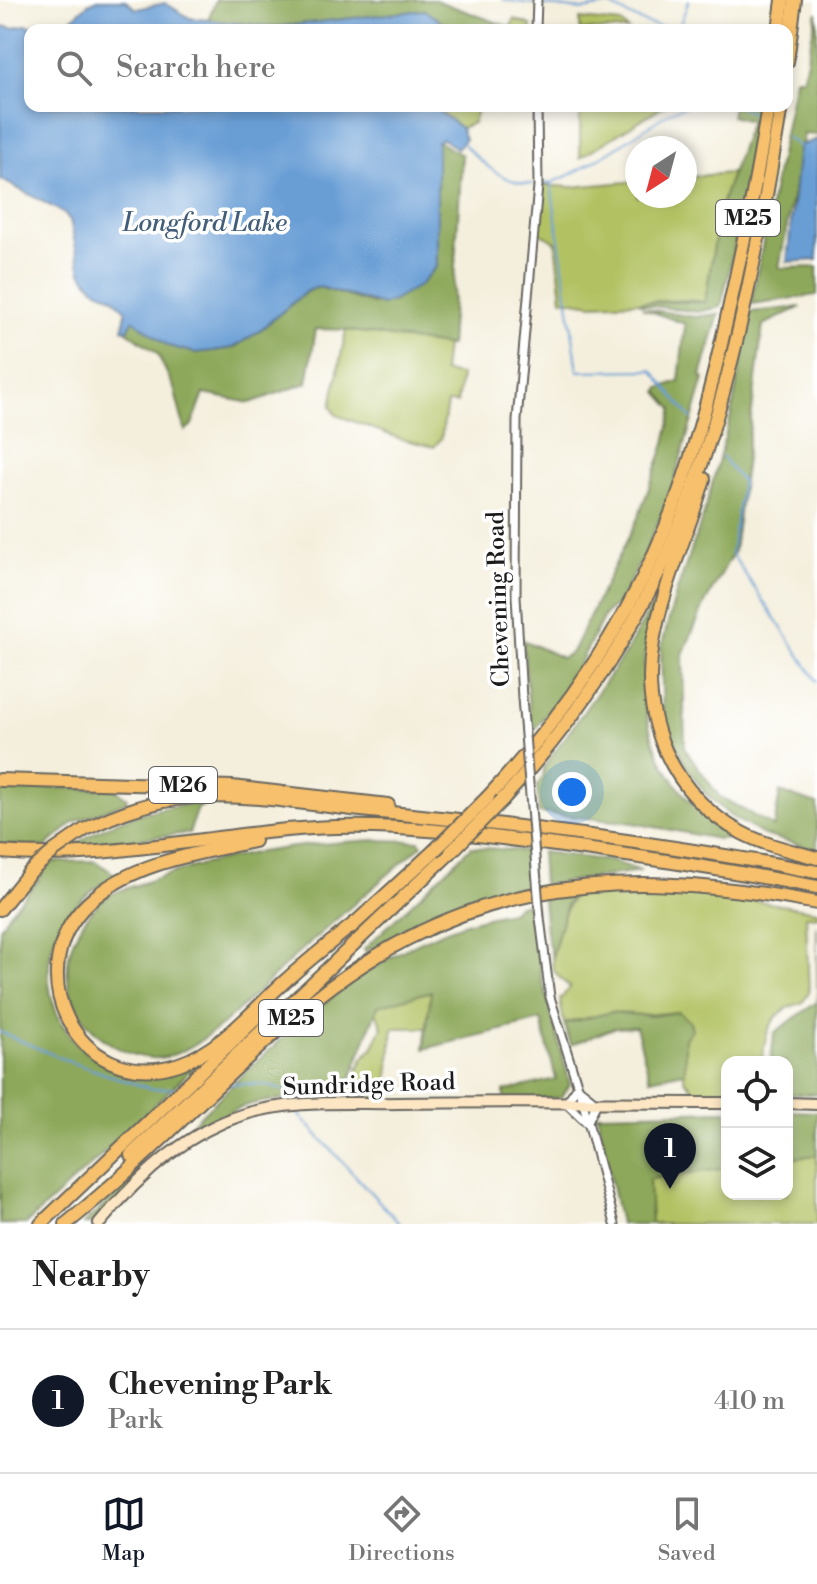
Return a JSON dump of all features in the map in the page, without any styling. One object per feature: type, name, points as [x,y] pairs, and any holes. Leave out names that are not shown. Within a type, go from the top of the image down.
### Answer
[{"type":"highway","points":[[782,24],[792,1]]},
{"type":"highway","points":[[790,24],[792,1]]},
{"type":"highway","name":"M25","points":[[41,1224],[488,797],[548,728],[600,654],[643,577],[666,525],[694,446],[722,341],[750,212],[767,112]]},
{"type":"highway","name":"M25","points":[[59,1224],[502,800],[549,746],[610,660],[645,600],[689,499],[727,371],[759,229],[780,112]]},
{"type":"highway","name":"M25","points":[[727,371],[724,407],[713,450],[654,640],[650,684],[654,720],[663,748],[677,775],[706,808],[744,834],[817,858]]},
{"type":"highway","name":"M26","points":[[0,780],[258,789],[443,812],[519,825]]},
{"type":"highway","points":[[0,909],[29,873],[84,830],[143,806],[212,796],[519,825],[817,872]]},
{"type":"highway","name":"M25","points":[[355,923],[219,1041],[180,1064],[143,1068],[108,1059],[79,1037],[64,1014],[55,979],[61,942],[80,911],[102,891],[137,872],[167,862],[315,828],[392,827],[489,836],[640,857],[817,887]]},
{"type":"highway","name":"M26","points":[[0,852],[59,855],[115,852],[315,828]]},
{"type":"highway","name":"M25","points":[[66,1224],[301,1010],[364,963],[443,922],[520,897],[606,883],[658,882],[711,886],[817,903]]},
{"type":"main road","name":"Sundridge Road","points":[[99,1224],[158,1164],[203,1133],[245,1114],[296,1105],[721,1103]]},
{"type":"main road","points":[[793,1103],[817,1104]]},
{"type":"street","points":[[536,3],[536,24]]},
{"type":"street","name":"Chevening Road","points":[[537,112],[538,190],[517,420],[516,596],[522,698],[540,918],[550,997],[583,1103],[615,1224]]},
{"type":"street","points":[[577,1087],[597,1103],[587,1123],[566,1103],[577,1087]]},
{"type":"green space","points":[[216,0],[435,0],[498,23],[446,24],[424,10],[300,24],[208,20]]},
{"type":"green space","points":[[817,12],[817,135],[804,134],[779,268],[817,267],[817,295],[751,304],[788,112],[793,112],[795,78],[803,78]]},
{"type":"green space","points":[[514,19],[528,24],[512,24]]},
{"type":"green space","points":[[580,19],[622,24],[580,24]]},
{"type":"green space","points":[[440,112],[476,112],[473,123],[461,128]]},
{"type":"green space","points":[[580,112],[653,112],[580,158]]},
{"type":"green space","points":[[732,112],[759,112],[721,307],[698,312],[640,304],[705,302],[720,208],[750,121],[731,116]]},
{"type":"green space","points":[[437,141],[462,155],[450,346],[346,330],[316,329],[307,383],[250,403],[204,394],[192,425],[185,431],[174,388],[157,353],[127,331],[134,319],[168,346],[233,348],[307,291],[319,287],[373,304],[420,285],[437,266]]},
{"type":"green space","points":[[732,173],[720,208],[705,302],[592,304],[562,299],[556,242],[537,231],[541,185],[571,187],[625,182],[625,208],[697,208],[697,176]]},
{"type":"green space","points":[[801,307],[763,325],[734,551],[705,603],[683,654],[685,749],[719,796],[774,827],[780,792],[817,804],[817,850],[764,835],[730,816],[706,794],[688,769],[663,719],[661,648],[677,590],[703,517],[731,415],[751,312]]},
{"type":"green space","points":[[642,308],[694,317],[719,314],[701,376],[704,379],[670,495],[643,557],[618,604],[605,614],[568,686],[531,734],[523,640],[562,658],[572,652],[637,520],[664,447],[673,409],[658,392],[660,388],[679,381],[685,324]]},
{"type":"green space","points":[[346,330],[446,345],[443,372],[461,375],[457,403],[447,403],[441,439],[434,447],[401,439],[336,415],[331,406]]},
{"type":"green space","points":[[654,608],[644,676],[652,737],[664,765],[681,791],[732,838],[718,839],[633,823],[539,813],[537,786],[543,777],[544,767],[626,652],[649,610]]},
{"type":"green space","points":[[0,788],[114,789],[127,798],[126,802],[74,822],[45,847],[0,844]]},
{"type":"green space","points":[[211,802],[198,808],[189,833],[72,847],[104,827],[138,814]]},
{"type":"green space","points":[[419,841],[422,845],[200,1041],[166,1057],[139,1056],[114,1046],[95,1032],[81,1016],[72,998],[68,959],[84,921],[108,896],[171,873],[228,858],[316,844]]},
{"type":"green space","points":[[471,847],[528,851],[531,886],[512,889],[426,917],[365,952],[364,949]]},
{"type":"green space","points":[[541,852],[611,861],[641,871],[543,885]]},
{"type":"green space","points":[[95,861],[116,875],[84,898],[59,929],[51,950],[49,972],[51,994],[58,1015],[83,1050],[102,1063],[123,1071],[159,1074],[195,1066],[26,1224],[0,1224],[0,928],[41,877],[42,870],[53,862]]},
{"type":"green space","points":[[648,890],[740,898],[817,911],[817,917],[806,916],[809,993],[802,1003],[777,1017],[768,1032],[763,1056],[721,1056],[721,1092],[697,1093],[684,1079],[685,1039],[679,1012],[577,1020],[564,1024],[560,1000],[570,987],[556,973],[552,960],[559,929],[575,893]]},
{"type":"green space","points":[[575,893],[567,903],[552,957],[543,899]]},
{"type":"green space","points":[[534,903],[541,975],[570,1084],[561,1098],[504,1100],[504,1091],[556,1079],[541,1020],[424,1049],[431,991],[378,1006],[343,1099],[277,1100],[239,1108],[183,1143],[95,1224],[83,1224],[264,1055],[338,992],[420,941],[464,923]]},
{"type":"green space","points":[[432,991],[427,1028],[393,1028],[386,1098],[348,1093],[363,1058],[373,1047],[382,1027],[376,1012],[378,1005]]},
{"type":"green space","points":[[817,1002],[817,1094],[793,1094],[793,1056],[772,1056],[774,1033]]},
{"type":"green space","points":[[611,1012],[651,1016],[679,1012],[690,1022],[692,1029],[685,1039],[685,1072],[650,1079],[636,1027],[614,1028],[571,1045],[564,1024]]},
{"type":"green space","points":[[721,1111],[721,1169],[649,1179],[651,1224],[620,1224],[597,1114]]},
{"type":"green space","points":[[793,1111],[817,1112],[817,1155],[793,1158]]},
{"type":"green space","points":[[817,1155],[817,1224],[620,1224],[649,1179],[721,1169],[721,1200],[793,1200],[793,1158]]},
{"type":"water","points":[[98,0],[125,0],[136,9],[165,3],[190,18],[246,24],[66,24],[88,4]]},
{"type":"water","points":[[424,10],[445,24],[300,24]]},
{"type":"water","name":"Longford Lake","points":[[24,25],[24,112],[440,112],[461,128],[465,139],[457,148],[442,139],[437,141],[437,266],[420,285],[382,305],[319,287],[307,291],[233,348],[195,353],[168,346],[134,320],[127,331],[123,329],[126,311],[113,297],[94,288],[81,272],[70,220],[64,213],[0,179],[0,26]]},
{"type":"water","points":[[817,139],[817,260],[787,262],[799,146]]},
{"type":"waterway","points":[[503,0],[533,4]]},
{"type":"waterway","points":[[680,24],[689,0]]},
{"type":"waterway","points":[[539,5],[583,10],[610,5],[651,24]]},
{"type":"waterway","points":[[543,184],[588,165],[670,112]]},
{"type":"waterway","points":[[749,112],[756,116]]},
{"type":"waterway","points":[[786,137],[799,146]]},
{"type":"waterway","points":[[462,143],[502,176],[532,184]]},
{"type":"waterway","points":[[551,184],[578,371],[652,370],[691,418]]},
{"type":"waterway","points":[[722,457],[742,482],[731,553],[817,681]]},
{"type":"waterway","points":[[0,1032],[70,1062],[151,1089],[174,1088]]},
{"type":"waterway","points":[[228,1084],[270,1086],[294,1095],[295,1099]]},
{"type":"waterway","points":[[297,1110],[400,1224]]},
{"type":"place","name":"Chevening Park","points":[[670,1189]]}]
